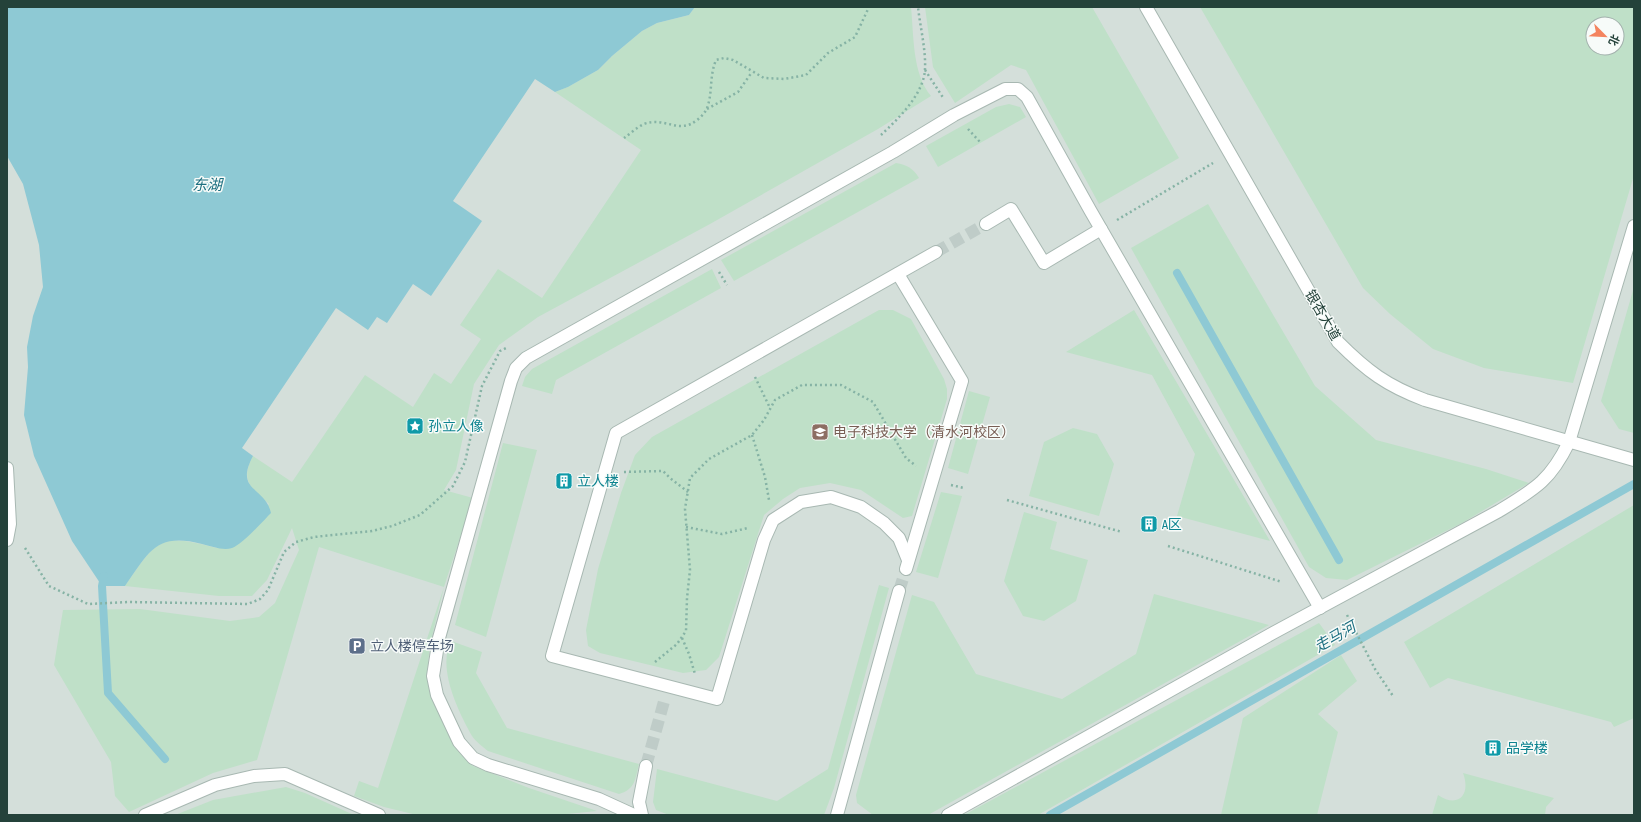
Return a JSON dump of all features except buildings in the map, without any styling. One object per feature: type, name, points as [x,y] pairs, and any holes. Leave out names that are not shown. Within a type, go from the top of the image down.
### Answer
[{"type":"street","name":"银杏大道","points":[[1146,7],[1338,342],[1361,366],[1398,390],[1425,400],[1634,460]]},
{"type":"street","points":[[634,815],[599,799],[488,765],[473,758],[459,742],[438,695],[432,676],[439,638],[511,381],[516,368],[526,358],[887,156],[954,115],[1005,89],[1018,89],[1027,97],[1101,229],[1320,608]]},
{"type":"street","points":[[986,224],[1011,209],[1044,263],[1101,229]]},
{"type":"street","points":[[948,815],[1320,608],[1493,515],[1532,491],[1551,474],[1560,462],[1569,442],[1634,226]]},
{"type":"street","points":[[898,274],[962,381],[931,479],[907,564],[899,538],[884,523],[861,507],[831,497],[801,502],[773,520],[717,699],[691,692],[667,692],[641,679],[552,656],[616,433],[936,252]]},
{"type":"street","points":[[7,468],[10,524],[7,540]]},
{"type":"street","points":[[837,815],[899,591]]},
{"type":"street","points":[[642,815],[639,802],[646,766]]},
{"type":"street","points":[[145,815],[215,785],[254,776],[285,774],[379,815]]},
{"type":"path","points":[[707,109],[710,96],[711,71],[716,60],[724,58],[733,60],[764,78],[784,79],[806,75],[828,53],[855,38],[869,7]]},
{"type":"path","points":[[624,138],[644,124],[658,122],[683,127],[693,124],[707,109],[738,92],[752,72]]},
{"type":"path","points":[[1101,229],[1230,153]]},
{"type":"path","points":[[747,359],[770,409]]},
{"type":"path","points":[[641,679],[654,663],[677,644],[686,631],[690,570],[685,509],[690,478],[709,459],[752,435],[764,420],[775,400],[802,384],[841,385],[873,402],[906,458],[931,479]]},
{"type":"path","points":[[752,435],[765,478],[773,520]]},
{"type":"path","points":[[606,468],[624,472],[663,470],[670,478],[688,492]]},
{"type":"path","points":[[1007,500],[1122,532]]},
{"type":"path","points":[[10,524],[49,586],[88,604],[129,602]]},
{"type":"path","points":[[686,527],[722,534],[758,526],[768,532]]},
{"type":"path","points":[[1168,546],[1310,590]]},
{"type":"path","points":[[1350,619],[1375,668],[1393,696]]},
{"type":"path","points":[[682,637],[695,672],[691,692]]},
{"type":"shaded area","name":"电子科技大学（清水河校区）","points":[[7,7],[1634,7],[1634,815],[7,815]]},
{"type":"green space","points":[[695,7],[911,7],[917,65],[920,76],[931,96],[878,129],[710,224],[538,317],[499,345],[474,384],[456,470],[444,490],[473,498],[444,587],[319,547],[257,760],[213,773],[129,812],[115,796],[111,762],[54,665],[63,610],[140,609],[230,621],[259,617],[275,603],[299,550],[292,528],[267,580],[252,596],[219,596],[125,586],[145,558],[153,549],[162,543],[183,541],[217,548],[269,504],[252,488],[247,478],[247,471],[253,456],[292,482],[365,375],[413,407],[434,373],[451,384],[481,339],[460,325],[498,269],[542,298],[641,150],[555,92],[568,87],[598,70],[642,31],[657,23],[689,15]]},
{"type":"green space","points":[[925,7],[1092,7],[1179,158],[1099,204],[1026,70],[1011,65],[955,103],[933,67]]},
{"type":"green space","points":[[1200,7],[1634,7],[1634,175],[1573,383],[1484,368],[1433,349],[1390,314],[1363,288]]},
{"type":"green space","points":[[1009,104],[1020,107],[1026,117],[938,167],[926,146],[996,107]]},
{"type":"green space","points":[[896,163],[909,168],[919,178],[734,281],[721,260]]},
{"type":"green space","points":[[1208,204],[1315,386],[1376,440],[1486,469],[1529,483],[1462,523],[1347,580],[1326,578],[1309,567],[1131,248]]},
{"type":"green space","points":[[712,269],[721,288],[556,380],[552,394],[522,386],[525,377],[532,369]]},
{"type":"green space","points":[[1634,287],[1634,433],[1619,429],[1601,401]]},
{"type":"green space","points":[[879,310],[893,310],[911,319],[944,379],[947,389],[947,399],[912,516],[903,518],[861,490],[830,483],[800,488],[783,499],[764,515],[719,657],[706,670],[683,673],[600,653],[588,646],[586,630],[598,569],[621,493],[635,455],[652,437]]},
{"type":"green space","points":[[1134,310],[1270,541],[1177,516],[1195,454],[1152,375],[1066,352]]},
{"type":"green space","points":[[969,391],[990,397],[968,474],[948,468]]},
{"type":"green space","points":[[1073,428],[1097,434],[1114,464],[1099,516],[1029,496],[1044,442]]},
{"type":"green space","points":[[503,443],[537,450],[486,637],[455,625]]},
{"type":"green space","points":[[941,492],[962,496],[938,578],[916,572]]},
{"type":"green space","points":[[1634,505],[1634,718],[1614,727],[1611,722],[1448,678],[1430,688],[1404,642]]},
{"type":"green space","points":[[1024,512],[1057,522],[1050,549],[1088,560],[1076,601],[1044,621],[1023,616],[1004,581]]},
{"type":"green space","points":[[879,585],[889,588],[834,788],[824,815],[669,815],[656,810],[653,802],[657,769],[777,801],[828,769]]},
{"type":"green space","points":[[444,587],[430,645],[427,674],[431,697],[461,753],[473,766],[529,788],[597,811],[557,815],[417,815],[384,807],[354,796],[359,781],[378,788]]},
{"type":"green space","points":[[1154,594],[1269,625],[928,815],[873,815],[857,803],[856,795],[912,595],[934,602],[976,674],[1062,699],[1136,654]]},
{"type":"green space","points":[[1319,623],[1335,645],[1038,815],[964,815]]},
{"type":"green space","points":[[451,641],[482,652],[476,673],[507,728],[639,764],[632,786],[625,792],[619,794],[488,751],[472,736],[451,689],[446,664],[447,652]]},
{"type":"green space","points":[[1341,655],[1357,681],[1318,714],[1338,732],[1317,815],[1221,815],[1243,718]]},
{"type":"green space","points":[[1463,773],[1554,798],[1546,807],[1545,815],[1432,815],[1438,795],[1445,799],[1457,800],[1464,793],[1465,781]]},
{"type":"green space","points":[[286,787],[305,793],[354,815],[175,815],[213,800]]},
{"type":"water","name":"东湖","points":[[7,7],[695,7],[689,15],[657,23],[642,31],[598,70],[568,87],[555,92],[535,79],[453,201],[482,221],[431,296],[413,284],[387,323],[377,317],[368,330],[336,308],[242,448],[253,456],[248,468],[247,476],[249,483],[268,504],[271,513],[252,532],[236,546],[228,549],[186,541],[164,543],[155,548],[148,555],[125,586],[102,586],[72,541],[34,456],[24,415],[28,367],[27,347],[33,316],[43,287],[39,245],[23,184],[7,156]]},
{"type":"waterway","points":[[1177,273],[1339,560]]},
{"type":"waterway","name":"走马河","points":[[1050,815],[1634,484]]},
{"type":"waterway","points":[[104,576],[102,586],[108,693],[165,759]]},
{"type":"tunnel","points":[[936,252],[986,224]]},
{"type":"tunnel","points":[[899,591],[906,569]]},
{"type":"tunnel","points":[[646,766],[665,698]]},
{"type":"place","name":"孙立人像","points":[[415,426]]},
{"type":"place","name":"电子科技大学（清水河校区）","points":[[820,432]]},
{"type":"place","name":"立人楼","points":[[564,481]]},
{"type":"place","name":"A区","points":[[1149,524]]},
{"type":"place","name":"立人楼停车场","points":[[357,646]]},
{"type":"place","name":"品学楼","points":[[1493,748]]}]
